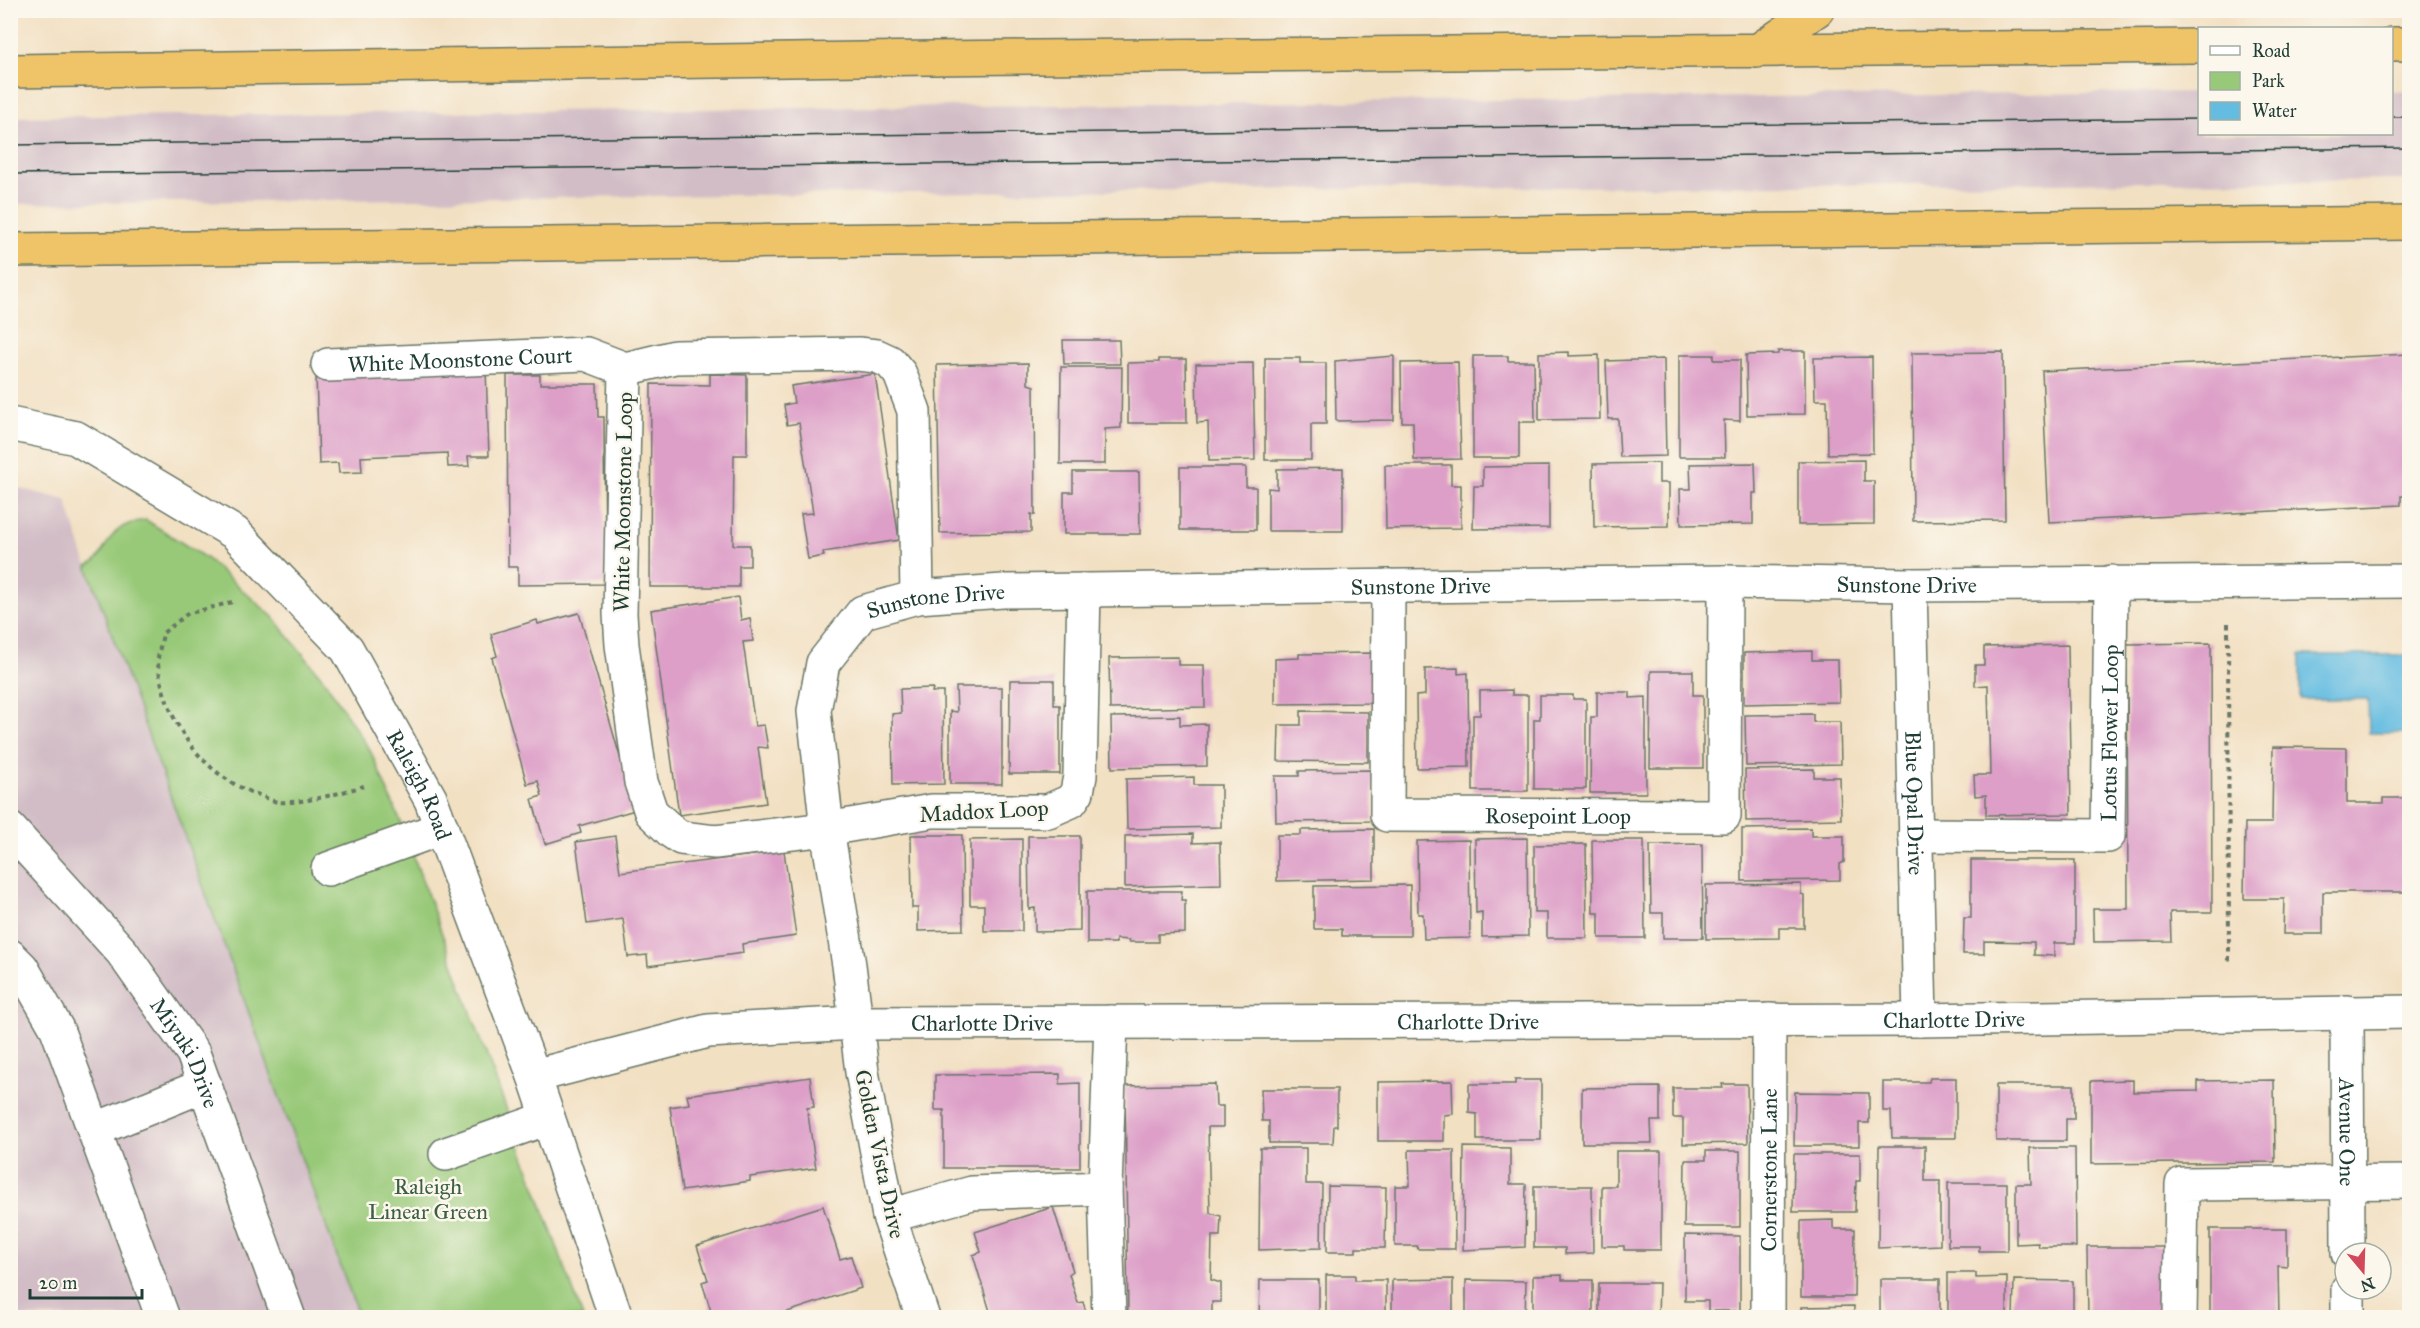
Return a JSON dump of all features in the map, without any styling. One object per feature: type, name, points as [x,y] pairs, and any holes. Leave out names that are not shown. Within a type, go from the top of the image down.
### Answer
[{"type":"highway","points":[[1757,51],[1817,10]]},
{"type":"highway","points":[[2393,44],[2409,44]]},
{"type":"highway","points":[[10,71],[943,58],[2198,46]]},
{"type":"highway","points":[[10,250],[2409,223]]},
{"type":"street","name":"White Moonstone Court","points":[[328,365],[586,354],[625,369]]},
{"type":"street","name":"White Moonstone Loop","points":[[827,829],[715,842],[681,838],[662,824],[651,812],[646,801],[622,645],[620,614],[625,369],[675,357],[858,354],[877,356],[890,362],[900,374],[914,411],[917,597]]},
{"type":"street","name":"Raleigh Road","points":[[10,424],[76,438],[235,533],[346,649],[431,800],[534,1076],[616,1317]]},
{"type":"street","name":"Sunstone Drive","points":[[855,1023],[849,965],[827,829],[814,711],[823,663],[862,612],[917,597],[1003,591],[1725,582],[1910,585],[2409,581]]},
{"type":"street","name":"Rosepoint Loop","points":[[1388,586],[1387,815],[1724,816],[1725,582]]},
{"type":"street","name":"Lotus Flower Loop","points":[[1915,835],[2108,836],[2110,582]]},
{"type":"street","name":"Blue Opal Drive","points":[[1910,585],[1920,1020]]},
{"type":"street","name":"Maddox Loop","points":[[827,829],[932,811],[1048,811],[1071,801],[1077,792],[1080,776],[1084,590]]},
{"type":"street","points":[[328,869],[442,828]]},
{"type":"street","name":"Miyuki Drive","points":[[10,829],[122,952],[193,1053],[290,1317]]},
{"type":"street","points":[[10,956],[22,968],[57,1029],[163,1317]]},
{"type":"street","name":"Avenue One","points":[[2347,1012],[2348,1241]]},
{"type":"street","name":"Charlotte Drive","points":[[534,1076],[708,1031],[855,1023],[1920,1020],[2409,1012]]},
{"type":"street","name":"Cornerstone Lane","points":[[1768,1020],[1768,1317]]},
{"type":"street","points":[[1109,1317],[1105,1188],[1111,1022]]},
{"type":"street","name":"Golden Vista Drive","points":[[855,1023],[889,1216],[923,1317]]},
{"type":"street","points":[[94,1131],[205,1085]]},
{"type":"street","points":[[446,1154],[548,1118]]},
{"type":"street","points":[[2180,1317],[2182,1184],[2409,1182]]},
{"type":"street","points":[[889,1216],[972,1193],[1105,1188]]},
{"type":"street","points":[[2348,1301],[2348,1317]]},
{"type":"path","points":[[232,602],[186,614],[163,633],[158,663],[168,704],[185,740],[214,772],[240,789],[278,802],[326,797],[364,786]]},
{"type":"path","points":[[2228,623],[2229,964]]},
{"type":"shaded area","points":[[2409,90],[2409,180],[1067,191],[10,204],[11,117],[2198,92],[2198,135],[2393,135],[2393,91]]},
{"type":"shaded area","points":[[10,486],[66,500],[87,566],[359,1317],[11,1317]]},
{"type":"green space","name":"Raleigh Linear Green","points":[[146,520],[206,558],[272,616],[325,681],[371,752],[402,825],[583,1317],[359,1317],[87,566],[94,562],[113,535],[121,528]]},
{"type":"water","points":[[2300,655],[2409,655],[2409,733],[2369,733],[2368,699],[2300,699]]},
{"type":"building","points":[[1063,340],[1119,340],[1120,364],[1064,364]]},
{"type":"building","points":[[1778,351],[1805,351],[1805,414],[1747,415],[1746,355],[1778,354]]},
{"type":"building","points":[[1569,352],[1569,356],[1599,355],[1600,419],[1539,420],[1539,353]]},
{"type":"building","points":[[2003,352],[2005,520],[1913,521],[1912,353]]},
{"type":"building","points":[[2410,354],[2410,496],[2401,496],[2401,505],[2049,522],[2042,371]]},
{"type":"building","points":[[1679,355],[1714,355],[1714,360],[1740,360],[1740,421],[1724,420],[1725,457],[1679,457]]},
{"type":"building","points":[[1394,356],[1394,420],[1336,421],[1335,361]]},
{"type":"building","points":[[1473,356],[1508,356],[1508,361],[1534,361],[1535,422],[1519,422],[1519,458],[1473,458]]},
{"type":"building","points":[[1872,357],[1873,453],[1828,454],[1827,400],[1815,400],[1814,358]]},
{"type":"building","points":[[1265,358],[1300,358],[1300,363],[1326,363],[1326,424],[1311,424],[1311,460],[1265,460]]},
{"type":"building","points":[[1159,359],[1186,359],[1187,423],[1128,423],[1128,363],[1159,362]]},
{"type":"building","points":[[1664,359],[1666,456],[1620,457],[1618,419],[1608,419],[1606,361]]},
{"type":"building","points":[[1458,362],[1461,459],[1414,460],[1413,422],[1402,422],[1401,363]]},
{"type":"building","points":[[1028,363],[1028,384],[1034,386],[1035,515],[1031,514],[1031,532],[940,533],[937,365]]},
{"type":"building","points":[[1253,363],[1255,460],[1209,461],[1208,422],[1197,423],[1196,364]]},
{"type":"building","points":[[1061,367],[1122,367],[1121,428],[1105,429],[1105,464],[1060,464]]},
{"type":"building","points":[[486,369],[489,456],[468,456],[469,466],[448,467],[447,453],[361,457],[362,472],[339,473],[338,463],[319,464],[316,375]]},
{"type":"building","points":[[710,374],[747,375],[747,455],[734,455],[733,545],[750,545],[750,566],[739,566],[739,587],[650,587],[651,384],[710,385]]},
{"type":"building","points":[[875,374],[899,540],[823,552],[824,556],[808,559],[801,514],[813,513],[799,423],[787,425],[784,405],[794,403],[791,386]]},
{"type":"building","points":[[507,375],[540,375],[540,384],[597,384],[598,417],[604,417],[605,584],[518,585],[518,567],[508,567]]},
{"type":"building","points":[[1864,460],[1864,481],[1874,481],[1874,524],[1798,525],[1798,461]]},
{"type":"building","points":[[1659,463],[1659,483],[1669,483],[1669,526],[1594,527],[1593,464]]},
{"type":"building","points":[[1755,463],[1756,493],[1753,493],[1753,524],[1681,525],[1680,489],[1691,489],[1690,464]]},
{"type":"building","points":[[1385,465],[1451,465],[1451,485],[1461,485],[1461,528],[1386,529]]},
{"type":"building","points":[[1549,466],[1549,528],[1473,529],[1474,486],[1483,486],[1483,467]]},
{"type":"building","points":[[1180,467],[1246,467],[1246,487],[1256,487],[1256,530],[1180,530]]},
{"type":"building","points":[[1343,468],[1343,531],[1268,531],[1268,488],[1277,489],[1277,469]]},
{"type":"building","points":[[1073,472],[1139,472],[1140,534],[1064,534],[1064,492],[1073,492]]},
{"type":"building","points":[[738,597],[741,620],[750,618],[753,641],[743,642],[755,726],[764,725],[768,748],[758,747],[766,803],[679,815],[651,610]]},
{"type":"building","points":[[579,613],[635,810],[579,826],[581,833],[545,844],[532,799],[542,796],[538,781],[527,784],[492,658],[497,656],[491,634],[537,620],[538,624]]},
{"type":"building","points":[[2211,643],[2212,912],[2170,912],[2171,941],[2094,942],[2093,909],[2128,909],[2127,644]]},
{"type":"building","points":[[2068,645],[2071,814],[1986,815],[1986,795],[1975,796],[1974,775],[1990,775],[1988,685],[1975,686],[1975,665],[1984,665],[1984,647]]},
{"type":"building","points":[[1812,651],[1812,660],[1838,660],[1839,702],[1744,704],[1744,653]]},
{"type":"building","points":[[1372,653],[1372,703],[1275,704],[1275,659],[1299,658],[1299,654]]},
{"type":"building","points":[[1178,657],[1178,665],[1204,665],[1205,707],[1110,709],[1109,658]]},
{"type":"building","points":[[1458,668],[1458,674],[1468,673],[1469,767],[1417,768],[1416,696],[1425,695],[1425,669]]},
{"type":"building","points":[[1651,671],[1693,671],[1693,695],[1703,695],[1703,768],[1650,768]]},
{"type":"building","points":[[1010,680],[1054,680],[1054,705],[1060,705],[1060,774],[1009,774]]},
{"type":"building","points":[[956,687],[1002,687],[1002,784],[950,784],[950,711],[957,712]]},
{"type":"building","points":[[933,688],[932,692],[943,692],[944,784],[893,785],[892,714],[901,713],[900,689]]},
{"type":"building","points":[[1512,690],[1512,695],[1528,695],[1528,791],[1473,791],[1473,715],[1480,715],[1480,691]]},
{"type":"building","points":[[1597,692],[1630,692],[1630,698],[1646,697],[1646,793],[1590,793],[1591,717],[1597,717]]},
{"type":"building","points":[[1540,695],[1573,695],[1573,699],[1586,699],[1586,789],[1534,789],[1534,719],[1540,719]]},
{"type":"building","points":[[1301,711],[1368,712],[1368,762],[1278,761],[1279,725],[1301,725]]},
{"type":"building","points":[[1813,714],[1813,722],[1840,722],[1841,764],[1746,766],[1745,715]]},
{"type":"building","points":[[1180,716],[1180,725],[1207,724],[1207,766],[1112,768],[1111,717]]},
{"type":"building","points":[[2273,747],[2347,748],[2347,803],[2383,803],[2383,798],[2410,798],[2410,892],[2323,892],[2323,934],[2283,934],[2284,899],[2244,899],[2245,823],[2272,823]]},
{"type":"building","points":[[1814,769],[1814,777],[1840,777],[1841,819],[1746,821],[1745,770]]},
{"type":"building","points":[[1372,770],[1373,821],[1276,822],[1275,776],[1299,776],[1299,771]]},
{"type":"building","points":[[1194,777],[1194,785],[1221,785],[1221,827],[1127,829],[1126,779]]},
{"type":"building","points":[[1811,828],[1811,836],[1844,836],[1844,862],[1840,864],[1840,880],[1742,881],[1742,829]]},
{"type":"building","points":[[1374,829],[1374,879],[1277,881],[1277,835],[1301,835],[1301,830]]},
{"type":"building","points":[[1193,834],[1193,843],[1220,842],[1221,884],[1125,887],[1125,836]]},
{"type":"building","points":[[911,835],[962,835],[963,930],[918,931],[918,908],[912,908]]},
{"type":"building","points":[[615,836],[620,872],[784,851],[796,936],[742,944],[743,953],[648,966],[647,955],[628,957],[623,919],[587,924],[576,842]]},
{"type":"building","points":[[1028,836],[1080,836],[1080,931],[1035,932],[1035,908],[1029,909]]},
{"type":"building","points":[[1527,838],[1528,936],[1482,937],[1482,912],[1476,913],[1475,839]]},
{"type":"building","points":[[1022,839],[1022,931],[984,931],[984,905],[970,905],[970,840]]},
{"type":"building","points":[[1469,840],[1470,938],[1424,939],[1423,914],[1418,914],[1417,841]]},
{"type":"building","points":[[1592,840],[1644,840],[1645,938],[1599,938],[1599,913],[1593,913]]},
{"type":"building","points":[[1586,844],[1587,938],[1547,938],[1547,913],[1534,913],[1534,845]]},
{"type":"building","points":[[1702,844],[1703,938],[1663,938],[1663,913],[1651,913],[1650,845]]},
{"type":"building","points":[[1971,860],[2075,860],[2075,943],[2054,943],[2054,956],[2034,955],[2034,942],[1984,941],[1984,954],[1963,954],[1964,918],[1971,918]]},
{"type":"building","points":[[1801,884],[1801,894],[1804,895],[1804,928],[1779,928],[1779,938],[1706,939],[1706,885]]},
{"type":"building","points":[[1410,885],[1410,936],[1342,936],[1342,929],[1314,929],[1314,886]]},
{"type":"building","points":[[1087,891],[1182,891],[1181,900],[1185,900],[1185,933],[1158,934],[1158,942],[1129,942],[1129,940],[1116,939],[1116,943],[1087,943]]},
{"type":"building","points":[[1060,1074],[1060,1084],[1080,1083],[1080,1168],[944,1168],[944,1110],[935,1110],[935,1075]]},
{"type":"building","points":[[810,1077],[814,1107],[807,1108],[816,1168],[750,1177],[750,1181],[682,1191],[670,1107],[689,1104],[687,1095]]},
{"type":"building","points":[[1930,1078],[1956,1078],[1956,1138],[1892,1138],[1891,1111],[1883,1111],[1883,1082],[1929,1082]]},
{"type":"building","points":[[1515,1080],[1541,1080],[1541,1140],[1477,1140],[1477,1114],[1469,1113],[1469,1084],[1515,1084]]},
{"type":"building","points":[[2133,1080],[2133,1092],[2198,1091],[2198,1081],[2274,1080],[2275,1162],[2091,1164],[2091,1081]]},
{"type":"building","points":[[1452,1081],[1453,1114],[1444,1115],[1444,1141],[1378,1141],[1378,1082]]},
{"type":"building","points":[[1215,1084],[1216,1106],[1223,1106],[1223,1127],[1208,1127],[1210,1213],[1221,1216],[1220,1236],[1212,1236],[1211,1280],[1221,1283],[1221,1302],[1212,1302],[1212,1318],[1128,1318],[1125,1086]]},
{"type":"building","points":[[1722,1084],[1747,1084],[1748,1143],[1683,1144],[1683,1118],[1673,1118],[1673,1088],[1723,1088]]},
{"type":"building","points":[[1996,1085],[2074,1085],[2074,1119],[2066,1119],[2066,1141],[1996,1141]]},
{"type":"building","points":[[1660,1087],[1660,1121],[1651,1121],[1652,1143],[1582,1143],[1582,1088]]},
{"type":"building","points":[[1261,1089],[1337,1089],[1337,1126],[1334,1126],[1333,1143],[1269,1143],[1269,1121],[1262,1121]]},
{"type":"building","points":[[1795,1092],[1869,1093],[1869,1123],[1859,1123],[1859,1146],[1794,1146]]},
{"type":"building","points":[[1879,1146],[1925,1146],[1925,1181],[1940,1181],[1940,1245],[1878,1248]]},
{"type":"building","points":[[1464,1147],[1510,1148],[1510,1184],[1526,1184],[1525,1247],[1463,1250]]},
{"type":"building","points":[[1260,1148],[1306,1148],[1306,1184],[1322,1184],[1321,1248],[1259,1250]]},
{"type":"building","points":[[2030,1148],[2075,1148],[2076,1247],[2039,1247],[2038,1243],[2016,1244],[2016,1184],[2031,1184]]},
{"type":"building","points":[[1409,1150],[1454,1150],[1455,1249],[1418,1249],[1417,1246],[1395,1246],[1395,1186],[1410,1186]]},
{"type":"building","points":[[1616,1151],[1661,1151],[1661,1250],[1624,1250],[1624,1246],[1602,1246],[1602,1186],[1616,1186]]},
{"type":"building","points":[[1706,1151],[1740,1151],[1740,1227],[1684,1227],[1685,1160],[1706,1160]]},
{"type":"building","points":[[1794,1154],[1860,1154],[1860,1181],[1856,1181],[1855,1212],[1793,1212]]},
{"type":"building","points":[[1948,1183],[2007,1183],[2007,1251],[1979,1251],[1979,1246],[1948,1246]]},
{"type":"building","points":[[1328,1186],[1386,1187],[1385,1248],[1356,1248],[1356,1252],[1327,1252]]},
{"type":"building","points":[[1534,1186],[1592,1186],[1593,1253],[1565,1254],[1565,1248],[1534,1248]]},
{"type":"building","points":[[823,1206],[840,1259],[851,1256],[861,1288],[769,1318],[713,1318],[702,1282],[708,1280],[697,1246]]},
{"type":"building","points":[[1053,1207],[1073,1271],[1069,1274],[1078,1303],[1083,1302],[1088,1318],[992,1318],[973,1255],[981,1252],[975,1232]]},
{"type":"building","points":[[1833,1220],[1833,1229],[1855,1229],[1854,1297],[1801,1297],[1801,1221]]},
{"type":"building","points":[[2210,1229],[2287,1229],[2287,1267],[2278,1266],[2279,1318],[2210,1318]]},
{"type":"building","points":[[1685,1235],[1740,1236],[1740,1311],[1708,1311],[1708,1301],[1685,1301]]},
{"type":"building","points":[[2087,1247],[2165,1247],[2166,1318],[2088,1318]]},
{"type":"building","points":[[1948,1273],[1976,1273],[1976,1278],[2007,1277],[2007,1318],[1948,1318]]},
{"type":"building","points":[[1326,1275],[1355,1275],[1355,1280],[1386,1280],[1386,1318],[1326,1318]]},
{"type":"building","points":[[1562,1275],[1562,1280],[1593,1280],[1593,1318],[1533,1318],[1533,1276]]},
{"type":"building","points":[[1453,1279],[1453,1318],[1392,1318],[1392,1280]]},
{"type":"building","points":[[1880,1279],[1940,1279],[1940,1318],[1880,1318]]},
{"type":"building","points":[[1260,1280],[1319,1280],[1319,1318],[1259,1318]]},
{"type":"building","points":[[1466,1280],[1526,1281],[1525,1318],[1466,1318]]},
{"type":"building","points":[[2014,1280],[2073,1281],[2073,1318],[2013,1318]]},
{"type":"building","points":[[1599,1283],[1659,1283],[1658,1318],[1599,1318]]},
{"type":"building","points":[[1854,1306],[1854,1318],[1801,1318],[1801,1307]]},
{"type":"tram line","points":[[2393,117],[2410,117]]},
{"type":"tram line","points":[[10,145],[2198,119]]},
{"type":"tram line","points":[[10,174],[2410,148]]}]
